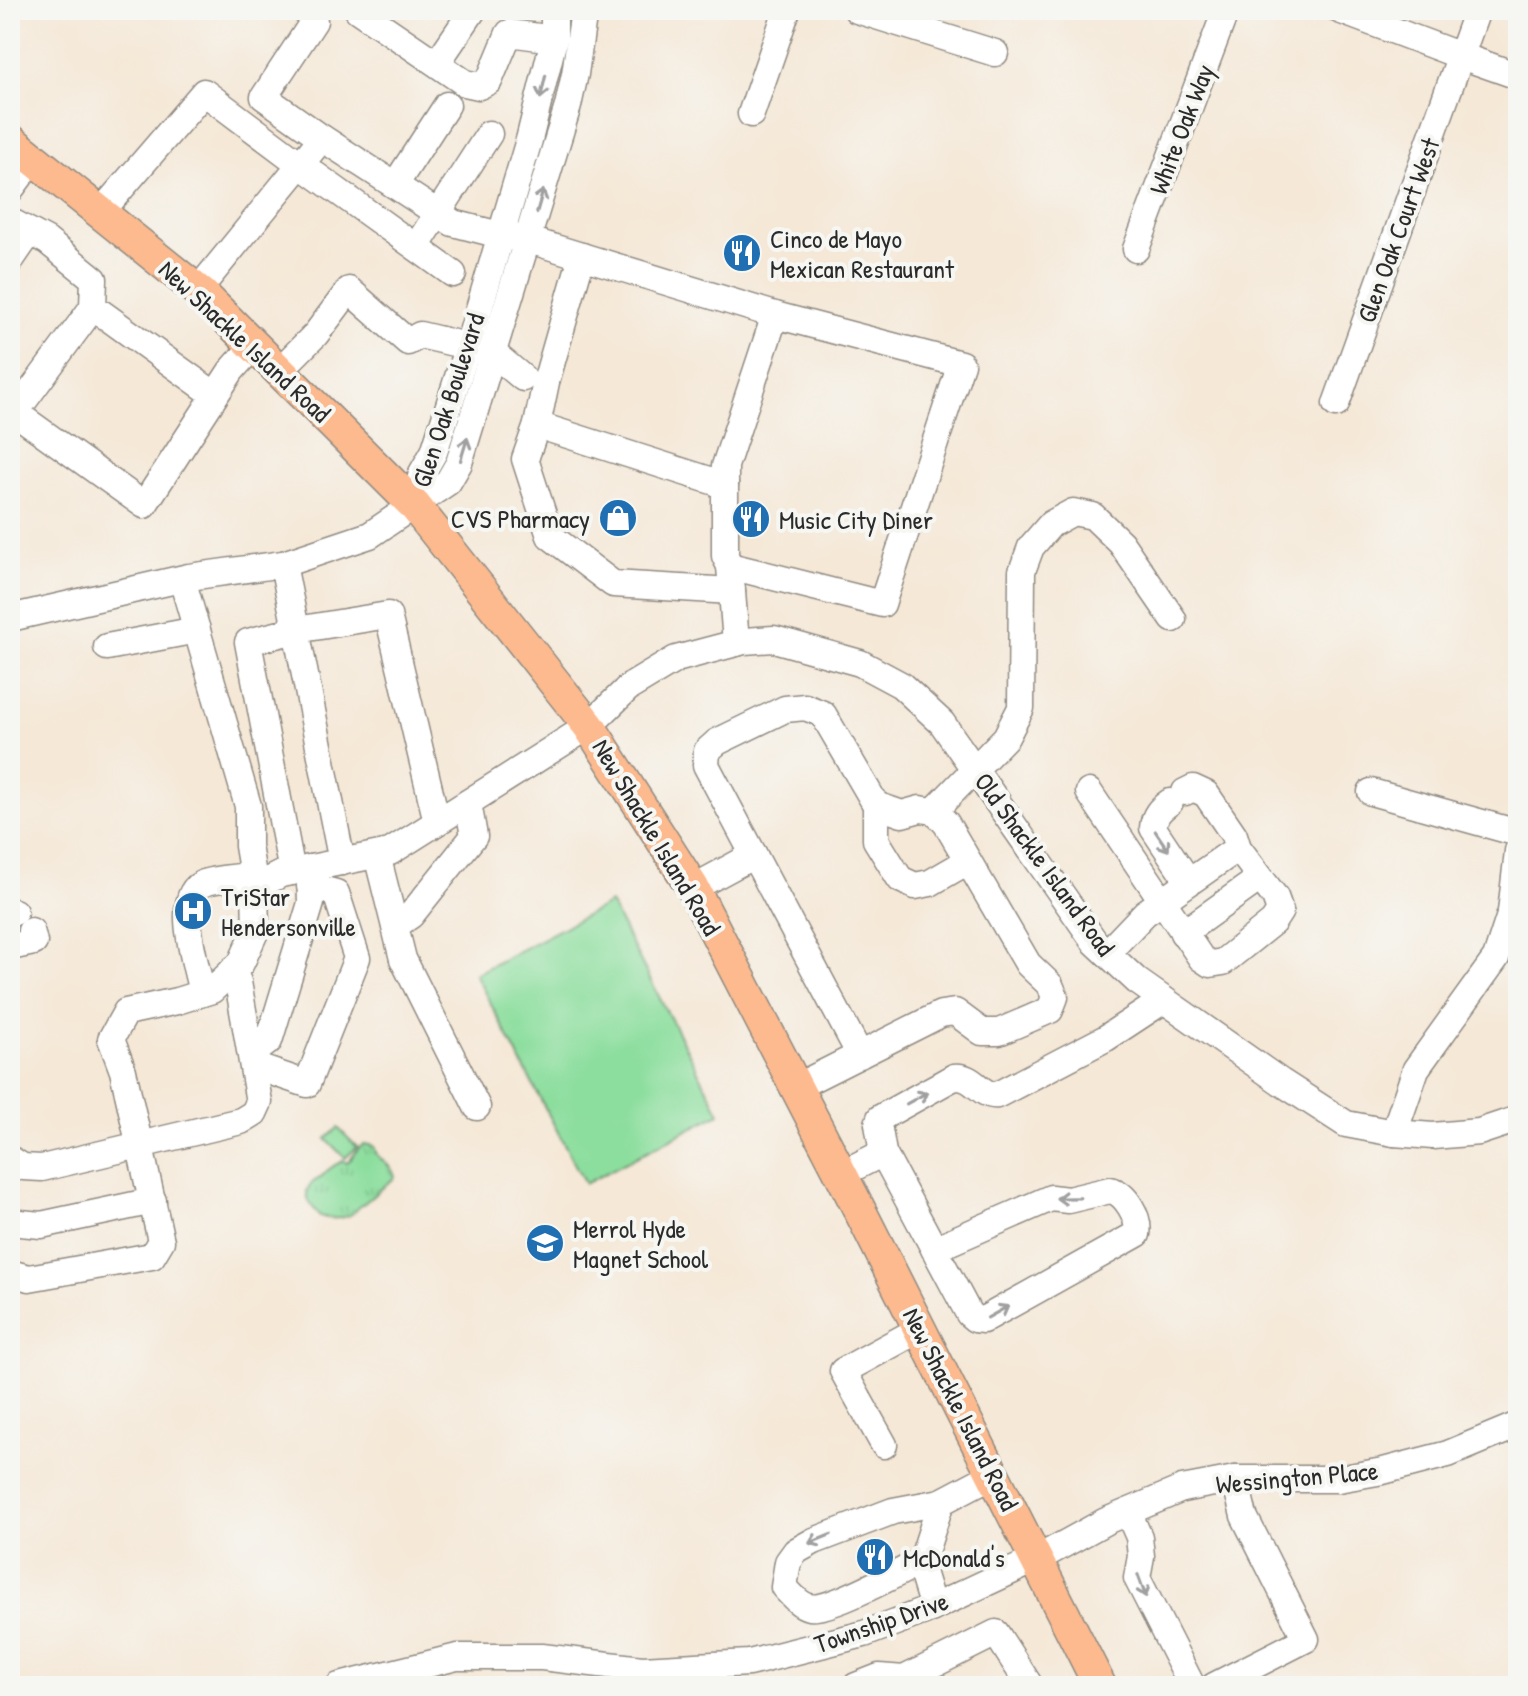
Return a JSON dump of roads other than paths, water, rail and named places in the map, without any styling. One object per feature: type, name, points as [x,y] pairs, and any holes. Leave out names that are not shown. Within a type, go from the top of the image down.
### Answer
[{"type":"main road","name":"New Shackle Island Road","points":[[22,150],[198,290],[414,505],[589,726],[693,888],[1037,1559],[1090,1682]]},
{"type":"street","points":[[358,10],[465,83],[479,86],[489,81],[509,21],[554,39]]},
{"type":"street","points":[[437,63],[473,10]]},
{"type":"street","name":"Glen Oak Boulevard","points":[[414,505],[448,482],[459,463],[482,386],[480,349],[500,235],[529,140],[554,39],[554,10]]},
{"type":"street","name":"Glen Oak Boulevard","points":[[414,505],[422,473],[529,240],[568,106],[584,10]]},
{"type":"street","points":[[751,114],[787,10]]},
{"type":"street","points":[[857,10],[995,53]]},
{"type":"street","name":"White Oak Way","points":[[1136,249],[1226,10]]},
{"type":"street","points":[[1339,10],[1518,76]]},
{"type":"street","name":"Glen Oak Court West","points":[[1336,404],[1477,10]]},
{"type":"street","points":[[314,21],[264,97],[453,223],[529,240],[582,256],[775,315],[961,364],[882,604],[731,578],[613,584],[550,536],[525,459],[537,425],[534,380],[582,256]]},
{"type":"street","points":[[100,213],[204,92],[453,274]]},
{"type":"street","points":[[395,185],[447,105]]},
{"type":"street","points":[[416,247],[489,134]]},
{"type":"street","points":[[198,290],[322,138]]},
{"type":"street","points":[[10,190],[22,150]]},
{"type":"street","points":[[10,261],[20,227],[47,241],[94,279],[93,307],[13,411],[144,505],[231,371],[254,345]]},
{"type":"street","points":[[279,371],[316,334],[349,290],[408,342],[420,335],[480,349],[534,380]]},
{"type":"street","points":[[93,307],[215,395]]},
{"type":"street","points":[[736,643],[731,578],[725,556],[725,466],[775,315]]},
{"type":"street","points":[[482,386],[534,380]]},
{"type":"street","points":[[537,425],[725,485]]},
{"type":"street","points":[[10,618],[182,579],[283,564],[370,535],[414,505]]},
{"type":"street","points":[[934,811],[1006,737],[1021,708],[1022,571],[1031,547],[1051,524],[1073,512],[1093,516],[1121,543],[1173,619]]},
{"type":"street","points":[[283,564],[342,862]]},
{"type":"street","points":[[10,1273],[29,1278],[152,1256],[161,1241],[123,1071],[111,1039],[126,1012],[212,990],[241,963],[256,930],[254,881],[248,846],[248,806],[182,579]]},
{"type":"street","points":[[253,1060],[269,1041],[311,903],[260,704],[248,642],[296,630],[388,615],[437,822]]},
{"type":"street","points":[[107,647],[197,630]]},
{"type":"street","name":"Old Shackle Island Road","points":[[202,993],[187,919],[187,904],[192,891],[204,883],[254,881],[281,874],[304,875],[342,862],[390,852],[589,726],[628,688],[676,659],[736,643],[774,639],[860,663],[901,685],[942,723],[1095,942],[1137,981],[1346,1124],[1433,1136],[1479,1132],[1518,1119]]},
{"type":"street","points":[[221,712],[260,704]]},
{"type":"street","points":[[860,1055],[706,765],[707,751],[717,742],[785,709],[805,707],[823,714],[876,805],[876,840],[900,879],[915,886],[930,883],[968,861]]},
{"type":"street","points":[[1089,792],[1183,933],[1201,958],[1210,964],[1223,962],[1273,922],[1280,911],[1275,897],[1238,848],[1234,835],[1206,794],[1193,788],[1154,817],[1153,828],[1189,882]]},
{"type":"street","points":[[1371,792],[1518,833]]},
{"type":"street","points":[[395,926],[411,915],[474,836],[468,803]]},
{"type":"street","points":[[796,1087],[941,1014],[955,1012],[982,1032],[999,1032],[1050,1010],[1055,997],[1050,985],[1028,964],[946,823],[934,811],[920,809],[902,814],[876,805]]},
{"type":"street","points":[[1107,953],[1145,913],[1238,848]]},
{"type":"street","points":[[1394,1133],[1416,1069],[1496,958],[1511,912],[1518,851]]},
{"type":"street","points":[[377,855],[403,959],[477,1107]]},
{"type":"street","points":[[693,888],[754,855]]},
{"type":"street","points":[[253,1060],[307,1084],[357,958],[336,893],[304,875]]},
{"type":"street","points":[[1183,933],[1260,878]]},
{"type":"street","points":[[10,1159],[23,1167],[42,1168],[241,1121],[254,1113],[259,1102],[253,1060],[233,970]]},
{"type":"street","points":[[934,1249],[1051,1198],[1068,1200],[1110,1190],[1123,1196],[1137,1221],[1137,1234],[983,1320],[975,1319],[969,1314],[934,1249],[883,1153],[878,1124],[880,1118],[954,1077],[972,1080],[988,1095],[997,1095],[1106,1038],[1164,1000]]},
{"type":"street","points":[[841,1174],[883,1153]]},
{"type":"street","points":[[10,1222],[41,1225],[153,1201]]},
{"type":"street","points":[[884,1445],[843,1371],[920,1329]]},
{"type":"street","name":"Wessington Place","points":[[1037,1559],[1106,1521],[1182,1489],[1235,1479],[1338,1479],[1383,1471],[1448,1454],[1518,1425]]},
{"type":"street","points":[[922,1561],[828,1605],[810,1607],[795,1599],[784,1587],[788,1562],[796,1551],[814,1541],[893,1511],[941,1502],[994,1474]]},
{"type":"street","points":[[1214,1686],[1306,1639],[1244,1516],[1235,1479]]},
{"type":"street","points":[[933,1608],[922,1561],[941,1502]]},
{"type":"street","points":[[1128,1512],[1139,1537],[1141,1556],[1137,1578],[1192,1686]]},
{"type":"street","name":"Township Drive","points":[[339,1686],[457,1657],[542,1657],[641,1677],[692,1665],[746,1675],[933,1608],[1037,1559]]},
{"type":"street","points":[[821,1606],[823,1645]]},
{"type":"street","points":[[864,1634],[873,1683],[904,1679],[996,1633],[1030,1686]]},
{"type":"place","name":"Cinco de Mayo Mexican Restaurant","points":[[742,253]]},
{"type":"place","name":"CVS Pharmacy","points":[[618,518]]},
{"type":"place","name":"Music City Diner","points":[[751,519]]},
{"type":"place","name":"TriStar Hendersonville","points":[[193,911]]},
{"type":"place","name":"Merrol Hyde Magnet School","points":[[545,1243]]},
{"type":"place","name":"McDonald's","points":[[875,1557]]}]
